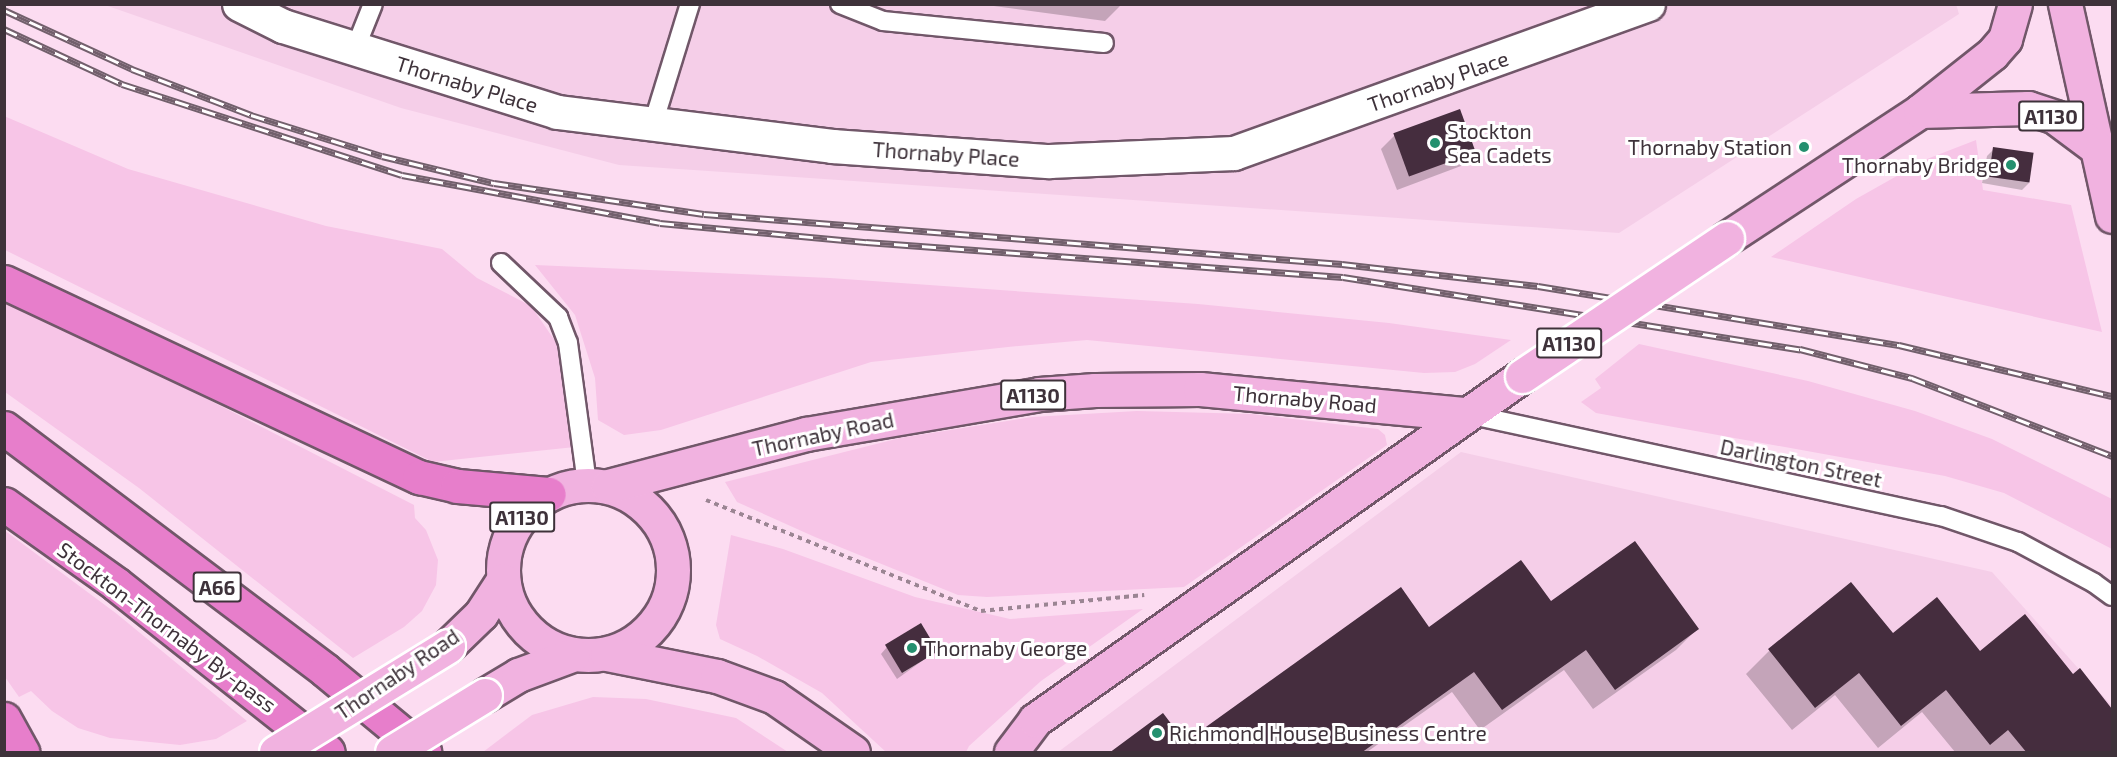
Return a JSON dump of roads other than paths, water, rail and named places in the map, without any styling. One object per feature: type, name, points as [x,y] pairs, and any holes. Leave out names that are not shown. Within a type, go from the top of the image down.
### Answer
[{"type":"highway","points":[[4,282],[419,477],[457,486],[549,494]]},
{"type":"highway","name":"A66","points":[[4,428],[325,670],[424,753]]},
{"type":"highway","name":"Stockton-Thornaby By-pass","points":[[4,504],[116,584],[328,753]]},
{"type":"highway","points":[[4,719],[21,753]]},
{"type":"main road","points":[[1920,111],[1992,54],[2005,39],[2015,4]]},
{"type":"main road","name":"A1130","points":[[2065,4],[2112,216]]},
{"type":"main road","name":"A1130","points":[[1011,753],[1035,720],[1466,414],[1616,310],[1920,111],[2028,108],[2055,117],[2098,149]]},
{"type":"main road","name":"Thornaby Road","points":[[598,485],[806,434],[984,403],[1095,390],[1200,389],[1466,414]]},
{"type":"main road","name":"A1130","points":[[572,655],[546,646],[525,628],[510,606],[503,580],[504,554],[513,530],[528,509],[549,494],[568,487],[598,485],[635,498],[656,517],[670,542],[674,571],[670,599],[656,624],[634,644],[607,654]]},
{"type":"main road","name":"Thornaby Road","points":[[276,753],[448,646],[481,614],[503,580]]},
{"type":"main road","name":"A1130","points":[[392,753],[518,675],[572,655],[607,654],[717,676],[774,697],[853,753]]},
{"type":"street","name":"Thornaby Place","points":[[239,4],[283,26],[557,112],[832,146],[1048,161],[1234,153],[1648,4]]},
{"type":"lane","points":[[355,49],[373,4]]},
{"type":"lane","points":[[653,124],[690,4]]},
{"type":"lane","points":[[840,4],[883,21],[1104,43]]},
{"type":"lane","points":[[501,263],[558,317],[568,343],[598,485]]},
{"type":"lane","name":"Darlington Street","points":[[1466,414],[1941,516],[2018,542],[2094,583],[2112,596]]},
{"type":"railway","points":[[4,10],[132,69],[251,115],[382,156],[494,183],[704,214],[1342,264],[1538,286],[1899,345],[2112,396]]},
{"type":"railway","points":[[4,29],[122,84],[402,175],[660,223],[866,242],[1343,277],[1800,349],[1912,378],[2112,456]]},
{"type":"place","name":"Stockton Sea Cadets","points":[[1435,143]]},
{"type":"place","name":"Thornaby Station","points":[[1804,147]]},
{"type":"place","name":"Thornaby Bridge","points":[[2011,165]]},
{"type":"place","name":"Thornaby George","points":[[912,648]]},
{"type":"place","name":"Richmond House Business Centre","points":[[1157,733]]}]
